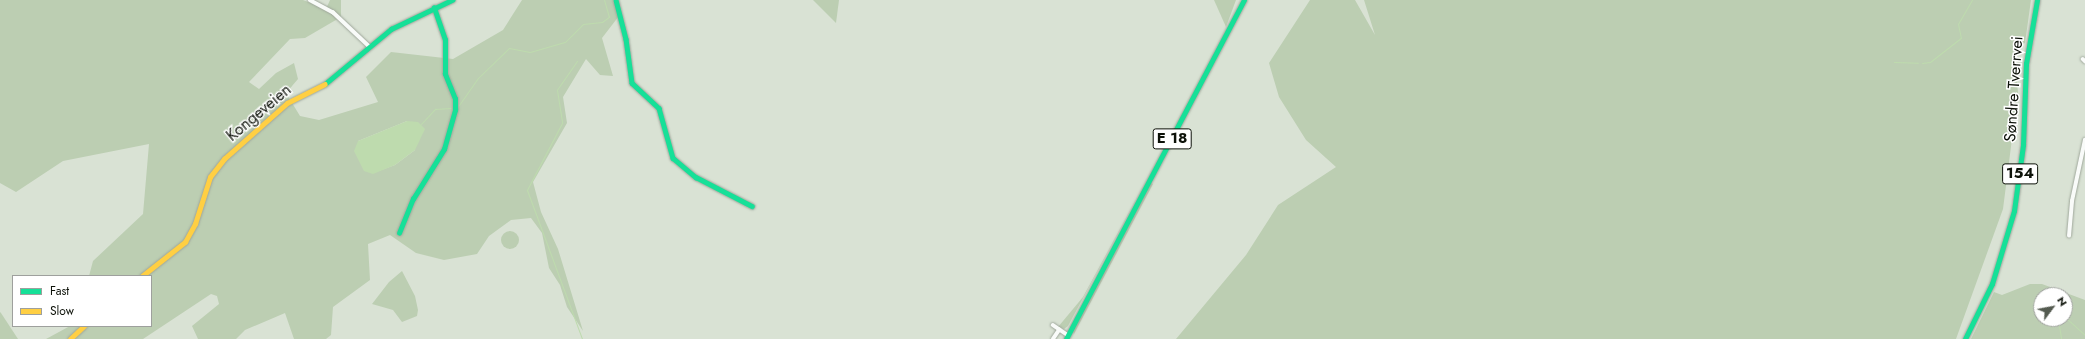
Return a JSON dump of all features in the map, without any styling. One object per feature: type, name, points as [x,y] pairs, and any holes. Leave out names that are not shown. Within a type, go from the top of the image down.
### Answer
[{"type":"main road","name":"Kongeveien","points":[[143,275],[188,238],[208,181],[220,162],[256,133],[287,103],[333,80],[395,26],[452,0]]},
{"type":"main road","points":[[616,0],[625,34],[632,83],[659,108],[666,125],[672,154],[678,164],[752,206]]},
{"type":"main road","name":"E 18","points":[[1067,337],[1244,0]]},
{"type":"main road","name":"Søndre Tverrvei","points":[[1965,339],[1992,284],[2013,217],[2023,145],[2026,64],[2037,0]]},
{"type":"main road","points":[[399,233],[413,199],[444,149],[455,110],[455,99],[445,74],[445,40],[434,8]]},
{"type":"main road","points":[[70,339],[83,327]]},
{"type":"street","points":[[310,0],[339,17],[370,47]]},
{"type":"street","points":[[2069,236],[2072,201],[2085,140]]},
{"type":"street","points":[[1053,325],[1067,337]]},
{"type":"street","points":[[1053,339],[1059,330]]},
{"type":"shaded area","points":[[0,0],[303,0],[326,9],[330,0],[341,0],[341,17],[305,38],[290,39],[249,82],[259,89],[276,73],[294,63],[298,79],[286,93],[300,116],[319,120],[378,102],[366,77],[391,52],[453,59],[503,30],[522,0],[613,0],[619,16],[602,38],[613,76],[600,75],[586,59],[563,97],[567,123],[533,182],[541,212],[558,249],[583,331],[567,307],[560,285],[549,268],[542,233],[531,218],[511,220],[489,236],[477,254],[444,260],[416,253],[390,235],[368,244],[370,280],[333,307],[331,335],[326,339],[294,339],[285,313],[245,330],[236,339],[198,339],[192,326],[219,304],[217,296],[211,294],[143,339],[46,339],[68,327],[152,327],[152,275],[89,275],[93,261],[143,214],[149,144],[63,161],[16,192],[0,183]],"holes":[[[407,121],[415,150],[395,165],[373,173],[358,141]]]},
{"type":"shaded area","points":[[813,0],[839,0],[836,23]]},
{"type":"shaded area","points":[[1214,0],[1236,0],[1226,27]]},
{"type":"shaded area","points":[[1310,0],[1355,0],[1375,35],[1364,0],[2031,0],[2025,43],[2013,49],[2018,92],[2003,209],[1956,339],[1176,339],[1246,255],[1278,205],[1336,167],[1306,140],[1279,97],[1269,63]]},
{"type":"shaded area","points":[[407,121],[418,122],[425,129],[415,150],[395,165],[373,174],[364,171],[354,151],[358,141]]},
{"type":"shaded area","points":[[1151,183],[1153,184],[1074,334],[1073,332]]},
{"type":"shaded area","points":[[1144,185],[1068,326],[1064,329],[1058,327],[1083,297]]},
{"type":"shaded area","points":[[510,231],[516,234],[519,240],[516,246],[510,249],[504,246],[501,240],[504,234]]},
{"type":"shaded area","points":[[402,271],[415,296],[418,310],[417,316],[402,322],[393,310],[372,304],[389,282]]},
{"type":"shaded area","points":[[2030,284],[2042,284],[2050,287],[2033,287],[2033,327],[2073,327],[2073,296],[2085,300],[2085,339],[1971,339],[1994,292],[2002,295]]},
{"type":"shaded area","points":[[0,312],[1,313],[18,339],[0,339]]},
{"type":"waterway","points":[[459,105],[478,78],[509,48],[530,52],[565,42],[583,24],[602,22],[609,17],[604,0]]},
{"type":"waterway","points":[[1922,63],[1930,62],[1961,38],[1958,24],[1972,0]]},
{"type":"waterway","points":[[577,61],[557,90],[562,123],[527,190],[582,339]]},
{"type":"waterway","points":[[1894,62],[1918,63]]},
{"type":"waterway","points":[[421,124],[435,109],[451,108]]},
{"type":"waterway","points":[[2073,324],[2085,335]]},
{"type":"waterway","points":[[2059,327],[2061,339]]},
{"type":"traffic: fast","points":[[325,84],[391,29],[452,0]]},
{"type":"traffic: fast","points":[[616,0],[626,39],[632,83],[659,108],[673,158],[696,177],[752,206]]},
{"type":"traffic: fast","points":[[1066,339],[1244,0]]},
{"type":"traffic: fast","points":[[1965,339],[1992,284],[2014,211],[2023,145],[2026,64],[2037,0]]},
{"type":"traffic: fast","points":[[399,233],[413,199],[444,149],[455,110],[455,99],[445,74],[445,40],[434,8]]},
{"type":"traffic: slow","points":[[143,275],[185,242],[195,224],[210,177],[224,159],[287,103],[325,84]]},
{"type":"traffic: slow","points":[[70,339],[83,327]]}]
